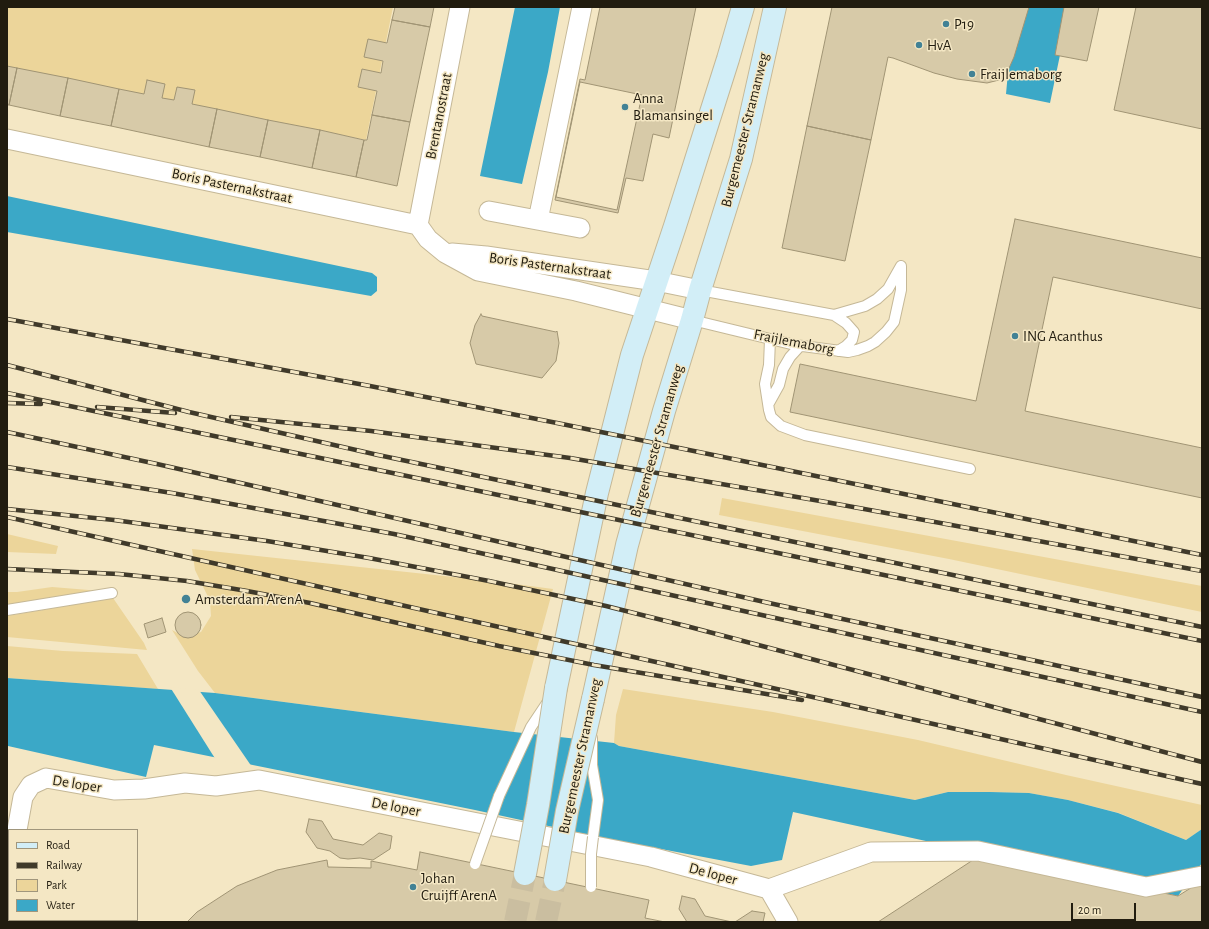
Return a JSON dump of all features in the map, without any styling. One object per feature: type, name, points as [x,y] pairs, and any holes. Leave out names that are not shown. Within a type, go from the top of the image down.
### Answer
[{"type":"main road","name":"Burgemeester Stramanweg","points":[[525,874],[538,805],[556,688],[599,486],[632,355],[719,90],[743,7]]},
{"type":"main road","name":"Burgemeester Stramanweg","points":[[555,880],[567,811],[627,545],[664,411],[741,160],[775,10]]},
{"type":"street","name":"Brentanostraat","points":[[418,225],[460,7]]},
{"type":"street","points":[[538,220],[582,7]]},
{"type":"street","name":"Boris Pasternakstraat","points":[[7,139],[418,225],[428,239],[445,253],[478,271],[576,291],[692,320]]},
{"type":"street","points":[[488,211],[580,228]]},
{"type":"street","name":"Boris Pasternakstraat","points":[[445,253],[486,256],[656,281],[700,290]]},
{"type":"street","name":"De loper","points":[[14,827],[23,797],[31,785],[46,778],[114,790],[144,789],[185,783],[216,786],[259,780],[651,857],[769,889]]},
{"type":"street","points":[[788,922],[769,889],[872,852],[978,851],[1146,886],[1202,876]]},
{"type":"lane","name":"Fraijlemaborg","points":[[692,320],[800,346],[848,352],[868,346],[886,332],[894,322],[901,290],[900,266],[888,289],[877,299],[865,306],[834,315],[700,290]]},
{"type":"lane","points":[[834,315],[846,323],[854,332],[852,340],[838,351]]},
{"type":"lane","points":[[770,339],[769,365],[765,384],[771,417],[781,426],[805,435],[970,469]]},
{"type":"lane","points":[[768,403],[779,385],[783,370],[790,357],[800,346]]},
{"type":"lane","points":[[7,610],[112,593]]},
{"type":"lane","points":[[475,864],[510,769],[531,728],[556,688]]},
{"type":"lane","points":[[590,887],[591,854],[598,800],[592,765],[593,699]]},
{"type":"green space","points":[[7,7],[393,7],[366,140],[7,68]]},
{"type":"green space","points":[[722,498],[1202,586],[1202,612],[949,559],[719,515]]},
{"type":"green space","points":[[7,534],[58,546],[56,554],[7,552]]},
{"type":"green space","points":[[192,549],[553,589],[514,732],[215,693],[198,671],[172,630],[183,636],[201,632],[211,616],[210,601],[195,570]]},
{"type":"green space","points":[[52,587],[101,591],[7,606],[7,592]]},
{"type":"green space","points":[[113,598],[144,643],[147,650],[7,637],[7,616]]},
{"type":"green space","points":[[7,646],[63,651],[137,654],[158,689],[7,678]]},
{"type":"green space","points":[[623,689],[773,712],[918,740],[1202,805],[1202,829],[1186,840],[1119,813],[1068,800],[1029,793],[948,792],[915,800],[619,746],[614,743],[616,715]]},
{"type":"water","points":[[515,7],[560,7],[548,72],[522,184],[480,176]]},
{"type":"water","points":[[1014,7],[1070,7],[1050,103],[1006,94]]},
{"type":"water","points":[[7,196],[372,273],[377,277],[377,291],[371,296],[7,232]]},
{"type":"water","points":[[7,678],[215,693],[514,732],[614,743],[619,746],[915,800],[948,792],[1029,793],[1068,800],[1118,813],[1186,840],[1202,829],[1202,863],[1178,896],[793,812],[782,860],[751,866],[608,839],[475,810],[154,745],[146,777],[8,746],[7,748]]},
{"type":"pier","points":[[170,687],[199,690],[252,767],[216,760]]},
{"type":"building","points":[[395,7],[434,7],[430,27],[392,20]]},
{"type":"building","name":"Anna Blamansingel","points":[[600,7],[696,7],[669,138],[653,134],[643,181],[626,178],[618,213],[555,200],[580,79],[585,80]]},
{"type":"building","name":"HvA","points":[[832,7],[1029,7],[1014,57],[1006,75],[999,80],[987,83],[957,79],[934,73],[888,57],[871,140],[807,126]]},
{"type":"building","points":[[1064,7],[1099,7],[1087,61],[1055,55]]},
{"type":"building","points":[[1136,7],[1202,7],[1202,129],[1114,110]]},
{"type":"building","points":[[392,20],[430,27],[410,122],[372,115],[377,91],[358,87],[362,69],[381,73],[383,61],[364,57],[368,39],[387,43]]},
{"type":"building","points":[[7,66],[17,68],[9,105],[7,105]]},
{"type":"building","points":[[17,68],[68,78],[60,116],[9,105]]},
{"type":"building","points":[[68,78],[119,89],[111,126],[60,116]]},
{"type":"building","points":[[147,80],[165,84],[162,98],[174,100],[177,87],[195,90],[192,104],[217,109],[209,147],[111,126],[119,89],[144,94]]},
{"type":"building","points":[[580,82],[642,95],[617,210],[556,197]]},
{"type":"building","points":[[217,109],[268,120],[260,157],[209,147]]},
{"type":"building","points":[[372,115],[410,122],[397,186],[356,177],[364,140],[367,140]]},
{"type":"building","points":[[268,120],[320,130],[312,168],[260,157]]},
{"type":"building","points":[[807,126],[871,140],[845,261],[782,248]]},
{"type":"building","points":[[320,130],[364,140],[356,177],[312,168]]},
{"type":"building","name":"ING Acanthus","points":[[1015,219],[1202,258],[1202,309],[1053,277],[1025,411],[1202,448],[1202,498],[790,412],[800,364],[976,401]]},
{"type":"building","points":[[481,314],[482,316],[557,331],[559,343],[556,361],[542,378],[476,364],[470,343],[475,325]]},
{"type":"building","points":[[188,612],[197,616],[201,625],[197,634],[188,638],[179,634],[175,625],[179,616]]},
{"type":"building","points":[[162,618],[166,632],[148,638],[144,624]]},
{"type":"building","points":[[309,819],[322,821],[333,839],[363,845],[379,833],[392,836],[390,849],[373,860],[360,858],[340,858],[330,851],[317,848],[306,832]]},
{"type":"building","name":"Johan Cruijff ArenA","points":[[420,852],[649,900],[645,918],[665,922],[187,922],[197,912],[237,886],[277,870],[327,860],[328,867],[371,868],[371,861],[417,870]]},
{"type":"building","points":[[990,857],[1178,896],[1197,884],[1202,885],[1202,922],[878,922],[973,860]]},
{"type":"building","points":[[682,896],[695,899],[705,916],[732,922],[687,922],[679,909]]},
{"type":"building","points":[[752,911],[765,913],[763,922],[735,922]]},
{"type":"tunnel","points":[[515,922],[525,874]]},
{"type":"tunnel","points":[[546,922],[555,880]]},
{"type":"railway","points":[[7,319],[370,386],[1202,555]]},
{"type":"railway","points":[[7,365],[189,412],[378,455],[1202,627]]},
{"type":"railway","points":[[7,393],[1202,641]]},
{"type":"railway","points":[[7,403],[41,404]]},
{"type":"railway","points":[[97,407],[175,413]]},
{"type":"railway","points":[[231,417],[371,431],[570,458],[826,502],[1202,571]]},
{"type":"railway","points":[[7,432],[157,464],[769,603],[1202,697]]},
{"type":"railway","points":[[7,467],[172,493],[394,534],[1202,712]]},
{"type":"railway","points":[[7,509],[114,520],[267,541],[369,558],[489,581],[606,606],[690,627],[1202,762]]},
{"type":"railway","points":[[7,517],[1202,784]]},
{"type":"railway","points":[[7,569],[119,574],[187,581],[310,603],[499,646],[594,665],[802,700]]},
{"type":"place","name":"P19","points":[[946,24]]},
{"type":"place","name":"HvA","points":[[919,45]]},
{"type":"place","name":"Fraijlemaborg","points":[[972,74]]},
{"type":"place","name":"Anna Blamansingel","points":[[625,107]]},
{"type":"place","name":"ING Acanthus","points":[[1015,336]]},
{"type":"place","name":"Amsterdam ArenA","points":[[186,599]]},
{"type":"place","name":"Johan Cruijff ArenA","points":[[413,887]]}]
